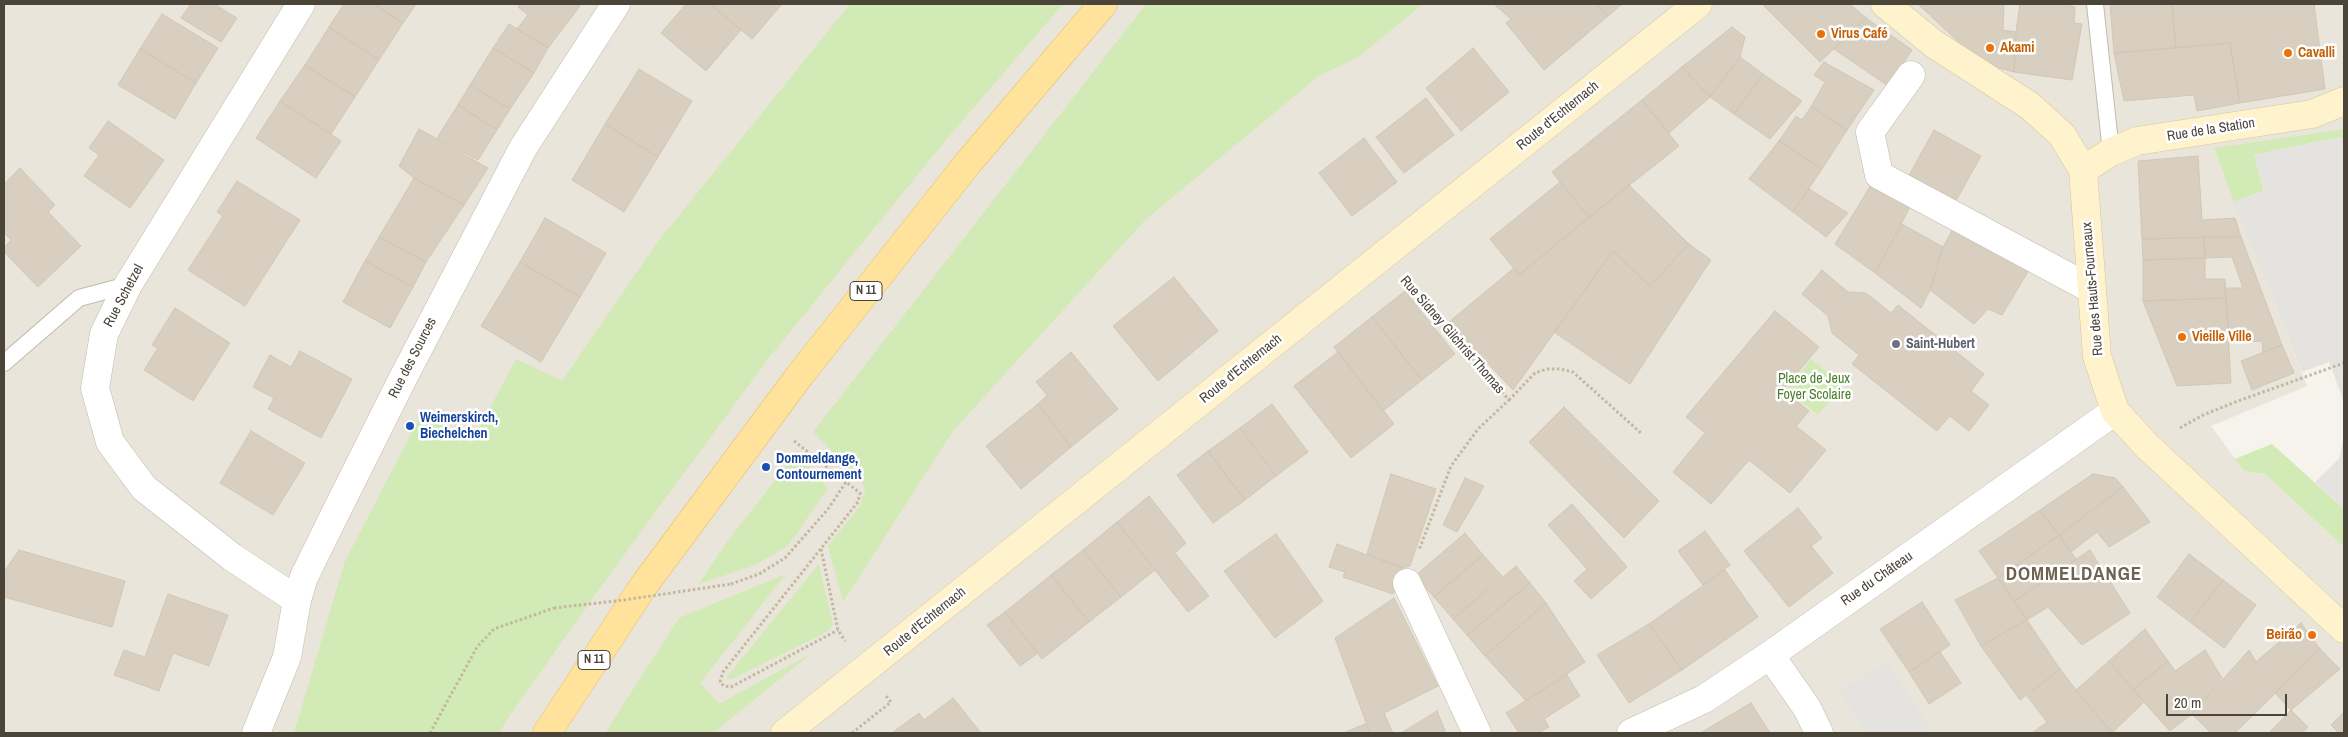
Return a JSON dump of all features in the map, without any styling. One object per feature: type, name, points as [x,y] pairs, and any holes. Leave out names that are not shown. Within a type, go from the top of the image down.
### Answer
[{"type":"main road","name":"N 11","points":[[547,733],[642,588],[800,375],[968,163],[1103,4]]},
{"type":"street","name":"Rue Schetzel","points":[[297,600],[232,557],[144,488],[110,442],[95,388],[104,334],[128,285],[301,4]]},
{"type":"street","name":"Rue des Sources","points":[[256,733],[287,657],[297,600],[304,577],[402,380],[523,148],[616,4]]},
{"type":"street","name":"Route d'Echternach","points":[[785,733],[1698,4]]},
{"type":"street","name":"Rue des Hauts-Fourneaux","points":[[1885,4],[1934,44],[2030,106],[2062,135],[2083,170],[2090,289],[2097,356],[2115,411],[2147,446],[2344,629]]},
{"type":"street","points":[[1911,75],[1870,132],[1879,174],[2090,289]]},
{"type":"street","name":"Rue de la Station","points":[[2083,170],[2111,152],[2137,141],[2312,114],[2344,101]]},
{"type":"street","name":"Rue du Château","points":[[1632,733],[1704,699],[1770,655],[2115,411]]},
{"type":"street","points":[[1406,583],[1477,733]]},
{"type":"street","points":[[1770,655],[1807,708],[1819,733]]},
{"type":"lane","points":[[2095,4],[2111,152]]},
{"type":"lane","points":[[4,363],[79,298],[128,285]]},
{"type":"path","name":"Rue Sidney Gilchrist Thomas","points":[[1383,256],[1509,400],[1478,429],[1451,466],[1406,583]]},
{"type":"path","points":[[2203,415],[2344,363]]},
{"type":"path","points":[[1509,400],[1535,373],[1547,369],[1560,368],[1573,372],[1642,434]]},
{"type":"path","points":[[794,440],[860,493],[858,502],[821,548],[723,672],[720,682],[724,686],[731,687],[838,630],[821,548]]},
{"type":"path","points":[[430,733],[477,647],[494,629],[554,608],[731,584],[759,574],[785,558],[828,509],[846,482]]},
{"type":"path","points":[[852,733],[891,702]]},
{"type":"shaded area","points":[[4,4],[2344,4],[2344,129],[2214,149],[2307,386],[2211,426],[2244,471],[2265,474],[2344,547],[2344,733],[4,733]]},
{"type":"shaded area","points":[[2342,137],[2344,148],[2344,402],[2329,362],[2302,372],[2234,202],[2264,191],[2254,155]]},
{"type":"shaded area","points":[[2344,435],[2344,509],[2315,482],[2339,459]]},
{"type":"shaded area","points":[[1887,663],[1934,733],[1865,733],[1840,690]]},
{"type":"green space","points":[[850,4],[1063,4],[945,141],[768,359],[615,567],[499,733],[294,733],[345,561],[421,415],[472,442],[516,359],[562,381],[657,243]]},
{"type":"green space","points":[[1146,4],[1423,4],[1357,58],[1320,75],[1146,219],[953,431],[843,602],[828,546],[860,506],[865,490],[862,481],[813,432]]},
{"type":"green space","points":[[2344,129],[2344,148],[2341,137],[2254,155],[2264,191],[2234,202],[2214,148]]},
{"type":"green space","name":"Place de Jeux Foyer Scolaire","points":[[1811,359],[1842,385],[1818,415],[1787,390]]},
{"type":"green space","points":[[2272,444],[2344,509],[2344,547],[2265,474],[2244,471],[2235,459]]},
{"type":"green space","points":[[797,452],[828,488],[788,546],[753,566],[699,584],[724,546]]},
{"type":"green space","points":[[819,564],[833,625],[828,631],[732,679],[726,678]]},
{"type":"green space","points":[[786,574],[700,683],[719,704],[812,653],[713,733],[605,733],[679,618]]},
{"type":"building","points":[[191,4],[214,4],[237,18],[221,42],[181,18]]},
{"type":"building","points":[[344,4],[373,4],[403,23],[379,60],[329,27]]},
{"type":"building","points":[[373,4],[416,4],[403,23]]},
{"type":"building","points":[[520,4],[576,4],[580,6],[548,48],[517,29],[528,15],[518,7]]},
{"type":"building","points":[[686,4],[710,4],[741,30],[706,71],[661,33]]},
{"type":"building","points":[[710,4],[782,4],[752,39]]},
{"type":"building","points":[[1494,4],[1597,4],[1608,16],[1544,70],[1506,23],[1511,19]]},
{"type":"building","points":[[1597,4],[1622,4],[1608,16]]},
{"type":"building","name":"Virus Café","points":[[1762,4],[1850,4],[1866,18],[1820,62]]},
{"type":"building","name":"Akami","points":[[1918,4],[2004,4],[2003,30],[2016,32],[2014,72],[1981,63]]},
{"type":"building","points":[[2020,4],[2064,4],[2075,7],[2074,23],[2082,24],[2072,80],[2014,72],[2016,32]]},
{"type":"building","points":[[2110,4],[2172,4],[2176,48],[2114,53]]},
{"type":"building","points":[[2172,4],[2314,4],[2325,89],[2240,103],[2230,43],[2176,48]]},
{"type":"building","points":[[162,14],[218,48],[196,83],[140,49]]},
{"type":"building","points":[[1866,18],[1912,50],[1888,86],[1834,49]]},
{"type":"building","points":[[509,24],[548,48],[534,73],[493,48]]},
{"type":"building","points":[[329,27],[379,60],[355,97],[305,65]]},
{"type":"building","points":[[1732,27],[1745,37],[1740,57],[1710,97],[1682,67]]},
{"type":"building","points":[[2230,43],[2240,103],[2197,111],[2194,95],[2124,101],[2114,53]]},
{"type":"building","points":[[493,48],[534,73],[510,109],[470,85]]},
{"type":"building","points":[[1473,48],[1509,92],[1461,131],[1426,88]]},
{"type":"building","points":[[140,49],[196,83],[175,119],[118,85]]},
{"type":"building","points":[[1740,57],[1763,74],[1734,114],[1710,97]]},
{"type":"building","points":[[1824,62],[1874,90],[1847,130],[1811,107],[1825,82],[1814,75]]},
{"type":"building","points":[[305,65],[355,97],[331,134],[280,101]]},
{"type":"building","points":[[1682,67],[1710,97],[1669,133],[1642,100]]},
{"type":"building","points":[[639,69],[692,101],[658,157],[605,124]]},
{"type":"building","points":[[1763,74],[1802,101],[1770,139],[1734,114]]},
{"type":"building","points":[[470,85],[510,109],[497,130],[458,105]]},
{"type":"building","points":[[1426,98],[1454,135],[1404,173],[1376,137]]},
{"type":"building","points":[[1642,100],[1679,146],[1589,217],[1552,172]]},
{"type":"building","points":[[280,101],[341,141],[316,178],[256,138]]},
{"type":"building","points":[[458,105],[497,130],[478,160],[437,138]]},
{"type":"building","points":[[1811,107],[1847,130],[1822,169],[1779,141],[1796,116],[1802,120]]},
{"type":"building","points":[[108,121],[164,160],[130,208],[84,176],[99,155],[89,148]]},
{"type":"building","points":[[605,124],[658,157],[624,212],[572,180]]},
{"type":"building","points":[[419,129],[488,168],[464,205],[414,178],[399,166]]},
{"type":"building","points":[[1934,130],[1981,156],[1954,204],[1907,179]]},
{"type":"building","points":[[1364,138],[1397,182],[1352,216],[1319,173]]},
{"type":"building","points":[[1779,141],[1822,169],[1793,212],[1749,179]]},
{"type":"building","points":[[2198,156],[2202,220],[2235,218],[2241,237],[2142,239],[2138,161]]},
{"type":"building","points":[[20,168],[55,205],[48,212],[81,246],[38,287],[4,252],[4,248],[11,240],[4,233],[4,184]]},
{"type":"building","points":[[414,178],[464,205],[426,262],[379,237]]},
{"type":"building","points":[[237,181],[300,220],[245,306],[188,270],[223,216],[217,212]]},
{"type":"building","points":[[1560,182],[1589,217],[1519,275],[1490,239]]},
{"type":"building","points":[[1629,185],[1689,244],[1650,286],[1613,251],[1513,390],[1449,322],[1514,268],[1519,275]]},
{"type":"building","points":[[1871,185],[1911,205],[1875,273],[1835,244]]},
{"type":"building","points":[[1809,189],[1848,213],[1826,237],[1793,212]]},
{"type":"building","points":[[545,218],[606,253],[580,297],[520,262]]},
{"type":"building","points":[[1902,224],[1943,247],[1930,290],[1921,308],[1875,273]]},
{"type":"building","points":[[1953,229],[2029,270],[2002,315],[1988,309],[1974,324],[1930,290],[1943,247]]},
{"type":"building","points":[[379,237],[426,262],[413,287],[365,261]]},
{"type":"building","points":[[2204,237],[2205,258],[2143,260],[2142,239]]},
{"type":"building","points":[[2204,237],[2241,237],[2282,345],[2263,352],[2262,341],[2229,342],[2225,288],[2243,288],[2232,257],[2205,258]]},
{"type":"building","points":[[1689,244],[1711,260],[1630,384],[1554,332],[1613,251],[1650,286]]},
{"type":"building","points":[[2205,258],[2205,279],[2225,279],[2226,298],[2143,301],[2143,260]]},
{"type":"building","points":[[365,261],[413,287],[390,328],[343,302]]},
{"type":"building","points":[[520,262],[580,297],[541,362],[481,326]]},
{"type":"building","name":"Saint-Hubert","points":[[1822,270],[1848,292],[1866,293],[1891,313],[1898,305],[1984,374],[1971,391],[1989,405],[1969,431],[1950,416],[1937,431],[1852,364],[1859,355],[1832,333],[1828,316],[1802,294]]},
{"type":"building","points":[[1174,277],[1218,331],[1158,381],[1113,326]]},
{"type":"building","points":[[1405,291],[1455,354],[1422,380],[1372,317]]},
{"type":"building","points":[[2226,298],[2231,383],[2177,386],[2143,301]]},
{"type":"building","points":[[175,308],[230,343],[193,401],[144,370],[158,348],[152,345]]},
{"type":"building","points":[[1775,311],[1819,347],[1783,390],[1809,411],[1796,426],[1826,450],[1790,493],[1749,460],[1711,504],[1673,472],[1705,433],[1686,417]]},
{"type":"building","points":[[1372,317],[1422,380],[1383,411],[1334,347]]},
{"type":"building","points":[[2282,345],[2294,373],[2252,390],[2241,361]]},
{"type":"building","points":[[300,351],[352,379],[321,438],[268,409],[274,398],[253,387],[270,355],[291,367]]},
{"type":"building","points":[[1071,352],[1118,409],[1071,447],[1038,404],[1047,395],[1036,382]]},
{"type":"building","points":[[1338,352],[1394,424],[1351,458],[1294,386]]},
{"type":"building","points":[[1038,404],[1071,447],[1021,489],[986,446]]},
{"type":"building","points":[[1272,404],[1308,452],[1276,476],[1240,428]]},
{"type":"building","points":[[1564,407],[1659,501],[1624,538],[1529,442]]},
{"type":"building","points":[[1240,428],[1276,476],[1245,500],[1208,451]]},
{"type":"building","points":[[251,431],[305,463],[273,515],[220,483]]},
{"type":"building","points":[[1208,451],[1245,500],[1213,523],[1177,475]]},
{"type":"building","points":[[1391,474],[1436,489],[1410,566],[1403,568],[1367,554]]},
{"type":"building","points":[[2093,474],[2115,478],[2123,487],[2059,535],[2040,510]]},
{"type":"building","points":[[1465,478],[1484,486],[1457,532],[1443,525]]},
{"type":"building","points":[[2123,487],[2150,522],[2109,547],[2097,532],[2071,552],[2059,535]]},
{"type":"building","points":[[1149,496],[1186,543],[1175,553],[1209,596],[1188,612],[1117,522]]},
{"type":"building","points":[[1572,504],[1627,567],[1591,599],[1574,581],[1587,569],[1548,525]]},
{"type":"building","points":[[1798,508],[1822,538],[1811,546],[1833,573],[1789,607],[1744,551]]},
{"type":"building","points":[[2040,510],[2059,535],[1998,578],[1979,551]]},
{"type":"building","points":[[1117,522],[1155,570],[1121,597],[1083,550]]},
{"type":"building","points":[[1705,531],[1730,565],[1703,585],[1678,551]]},
{"type":"building","points":[[1465,533],[1483,555],[1434,597],[1415,576]]},
{"type":"building","points":[[1276,534],[1323,601],[1275,638],[1224,571]]},
{"type":"building","points":[[2059,535],[2076,559],[2014,601],[1998,578]]},
{"type":"building","points":[[1337,544],[1403,568],[1393,594],[1343,577],[1345,572],[1329,567]]},
{"type":"building","points":[[19,550],[125,581],[112,627],[4,597],[4,572]]},
{"type":"building","points":[[1083,550],[1121,597],[1089,622],[1051,575]]},
{"type":"building","points":[[2090,550],[2130,613],[2082,645],[2048,607],[2027,620],[2014,601]]},
{"type":"building","points":[[2189,554],[2223,580],[2190,622],[2157,597]]},
{"type":"building","points":[[1483,555],[1502,576],[1453,619],[1434,597]]},
{"type":"building","points":[[1516,566],[1530,583],[1467,635],[1453,619]]},
{"type":"building","points":[[1725,570],[1758,617],[1682,670],[1649,624]]},
{"type":"building","points":[[1051,575],[1089,622],[1042,659],[1005,612]]},
{"type":"building","points":[[1998,578],[2027,620],[1981,646],[1955,600]]},
{"type":"building","points":[[2223,580],[2256,605],[2224,648],[2190,622]]},
{"type":"building","points":[[1530,583],[1546,603],[1485,656],[1467,635]]},
{"type":"building","points":[[168,594],[228,615],[209,666],[173,653],[159,691],[114,675],[124,650],[145,657]]},
{"type":"building","points":[[1394,598],[1438,686],[1384,713],[1393,733],[1370,733],[1335,638]]},
{"type":"building","points":[[1922,602],[1950,645],[1909,672],[1880,629]]},
{"type":"building","points":[[1546,603],[1585,662],[1526,701],[1485,656]]},
{"type":"building","points":[[1005,612],[1038,653],[1020,666],[987,625]]},
{"type":"building","points":[[2027,620],[2060,669],[2020,700],[1981,646]]},
{"type":"building","points":[[2301,623],[2320,649],[2235,733],[2211,733],[2192,714],[2249,650],[2256,662]]},
{"type":"building","points":[[1649,624],[1682,670],[1629,703],[1597,655]]},
{"type":"building","points":[[2145,629],[2168,661],[2133,690],[2109,661]]},
{"type":"building","points":[[2320,649],[2340,669],[2291,710],[2275,693]]},
{"type":"building","points":[[2205,650],[2222,678],[2192,714],[2170,731],[2133,690],[2168,661],[2175,671]]},
{"type":"building","points":[[1940,652],[1961,683],[1929,704],[1909,672]]},
{"type":"building","points":[[2109,661],[2144,702],[2112,733],[2076,690]]},
{"type":"building","points":[[2060,669],[2112,733],[2032,733],[2047,722],[2027,696]]},
{"type":"building","points":[[1567,675],[1580,696],[1544,719],[1549,727],[1538,733],[1519,733],[1506,713]]},
{"type":"building","points":[[953,698],[981,733],[892,733],[919,713],[924,720]]},
{"type":"building","points":[[1751,703],[1770,733],[1702,732]]},
{"type":"building","points":[[2291,710],[2308,727],[2302,733],[2269,733]]},
{"type":"building","points":[[1437,711],[1446,733],[1401,733]]},
{"type":"building","points":[[2344,712],[2344,733],[2339,733],[2331,725]]},
{"type":"building","points":[[1365,724],[1370,733],[1343,733]]},
{"type":"place","name":"Virus Café","points":[[1821,34]]},
{"type":"place","name":"Akami","points":[[1990,48]]},
{"type":"place","name":"Cavalli","points":[[2288,53]]},
{"type":"place","name":"Vieille Ville","points":[[2182,337]]},
{"type":"place","name":"Saint-Hubert","points":[[1896,344]]},
{"type":"place","name":"Weimerskirch, Biechelchen","points":[[410,426]]},
{"type":"place","name":"Dommeldange, Contournement","points":[[766,467]]},
{"type":"place","name":"Beirão","points":[[2312,635]]},
{"type":"district","name":"DOMMELDANGE","points":[[2074,575]]}]
